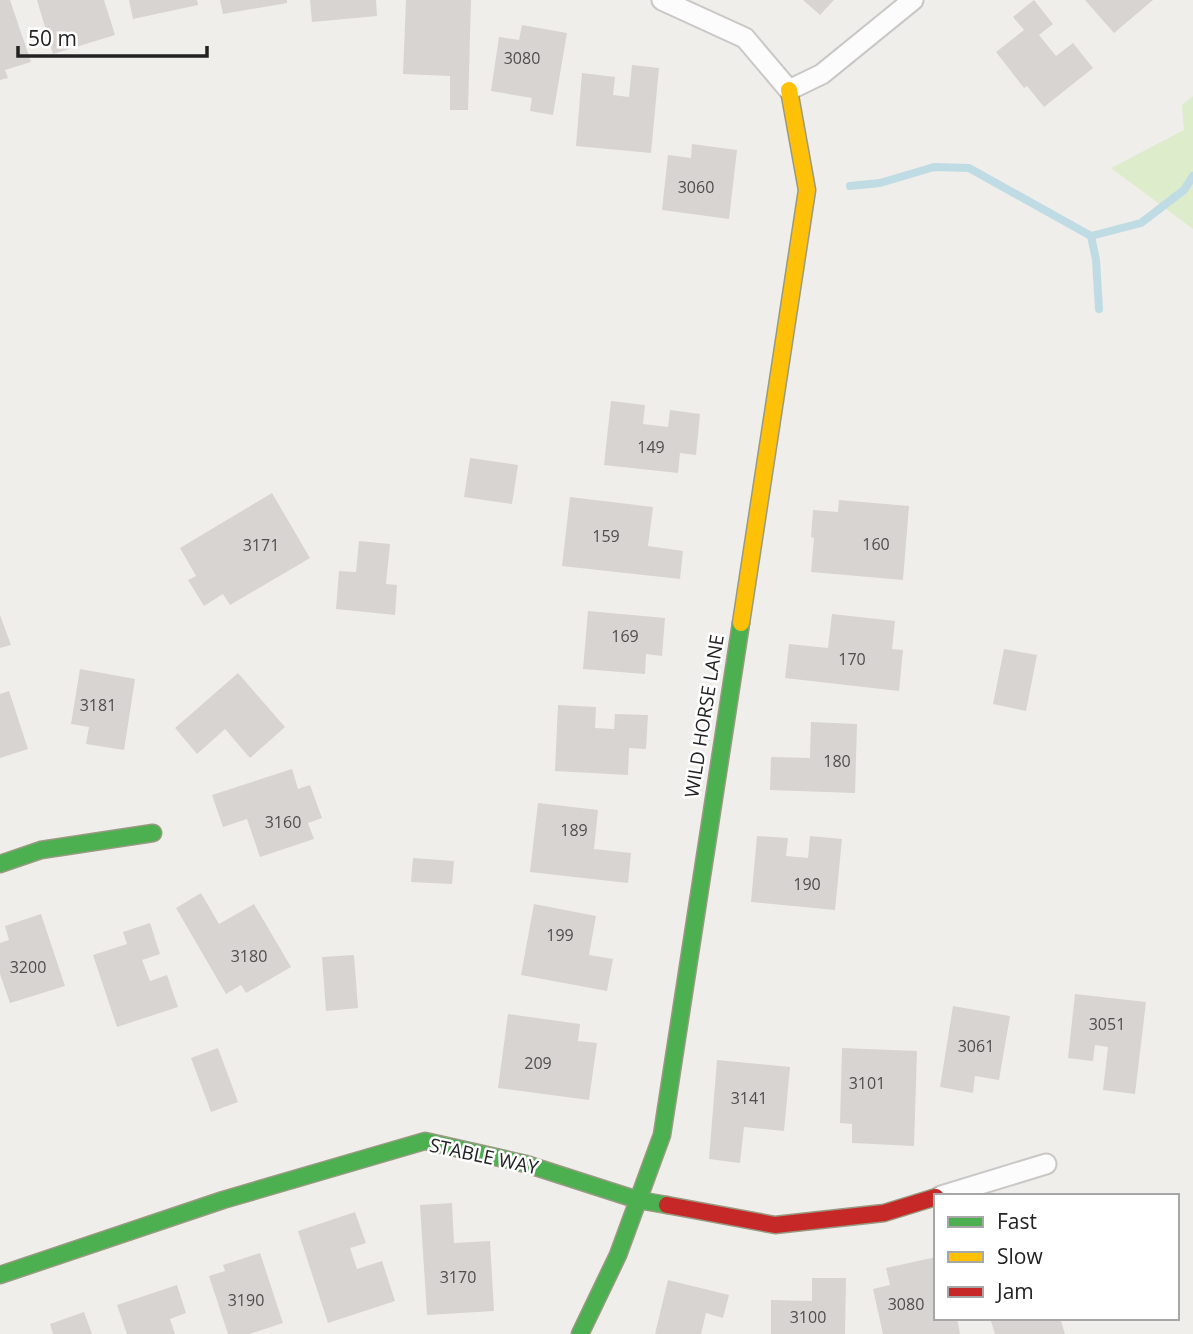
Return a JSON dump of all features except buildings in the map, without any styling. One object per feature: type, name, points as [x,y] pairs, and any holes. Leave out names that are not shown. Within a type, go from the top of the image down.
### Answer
[{"type":"street","points":[[662,0],[745,38],[789,90],[822,75],[913,0]]},
{"type":"street","name":"WILD HORSE LANE","points":[[580,1334],[618,1255],[662,1135],[807,190],[789,90]]},
{"type":"street","points":[[0,864],[41,850],[153,833]]},
{"type":"street","name":"STABLE WAY","points":[[0,1275],[223,1200],[425,1141],[526,1164],[638,1200],[775,1225],[884,1213],[934,1199]]},
{"type":"street","points":[[948,1194],[1046,1164]]},
{"type":"green space","points":[[1193,96],[1193,229],[1111,168],[1184,130],[1182,105]]},
{"type":"waterway","points":[[850,186],[880,183],[934,167],[969,168],[1091,236],[1141,223],[1184,190],[1193,176]]},
{"type":"waterway","points":[[1091,236],[1096,260],[1099,309]]},
{"type":"traffic: fast","points":[[580,1334],[618,1255],[662,1135],[741,623]]},
{"type":"traffic: fast","points":[[0,864],[41,850],[153,833]]},
{"type":"traffic: fast","points":[[0,1275],[223,1200],[425,1141],[526,1164],[638,1200],[667,1205]]},
{"type":"traffic: slow","points":[[741,623],[807,190],[789,90]]},
{"type":"traffic: jam","points":[[667,1205],[775,1225],[884,1213],[934,1198]]}]
